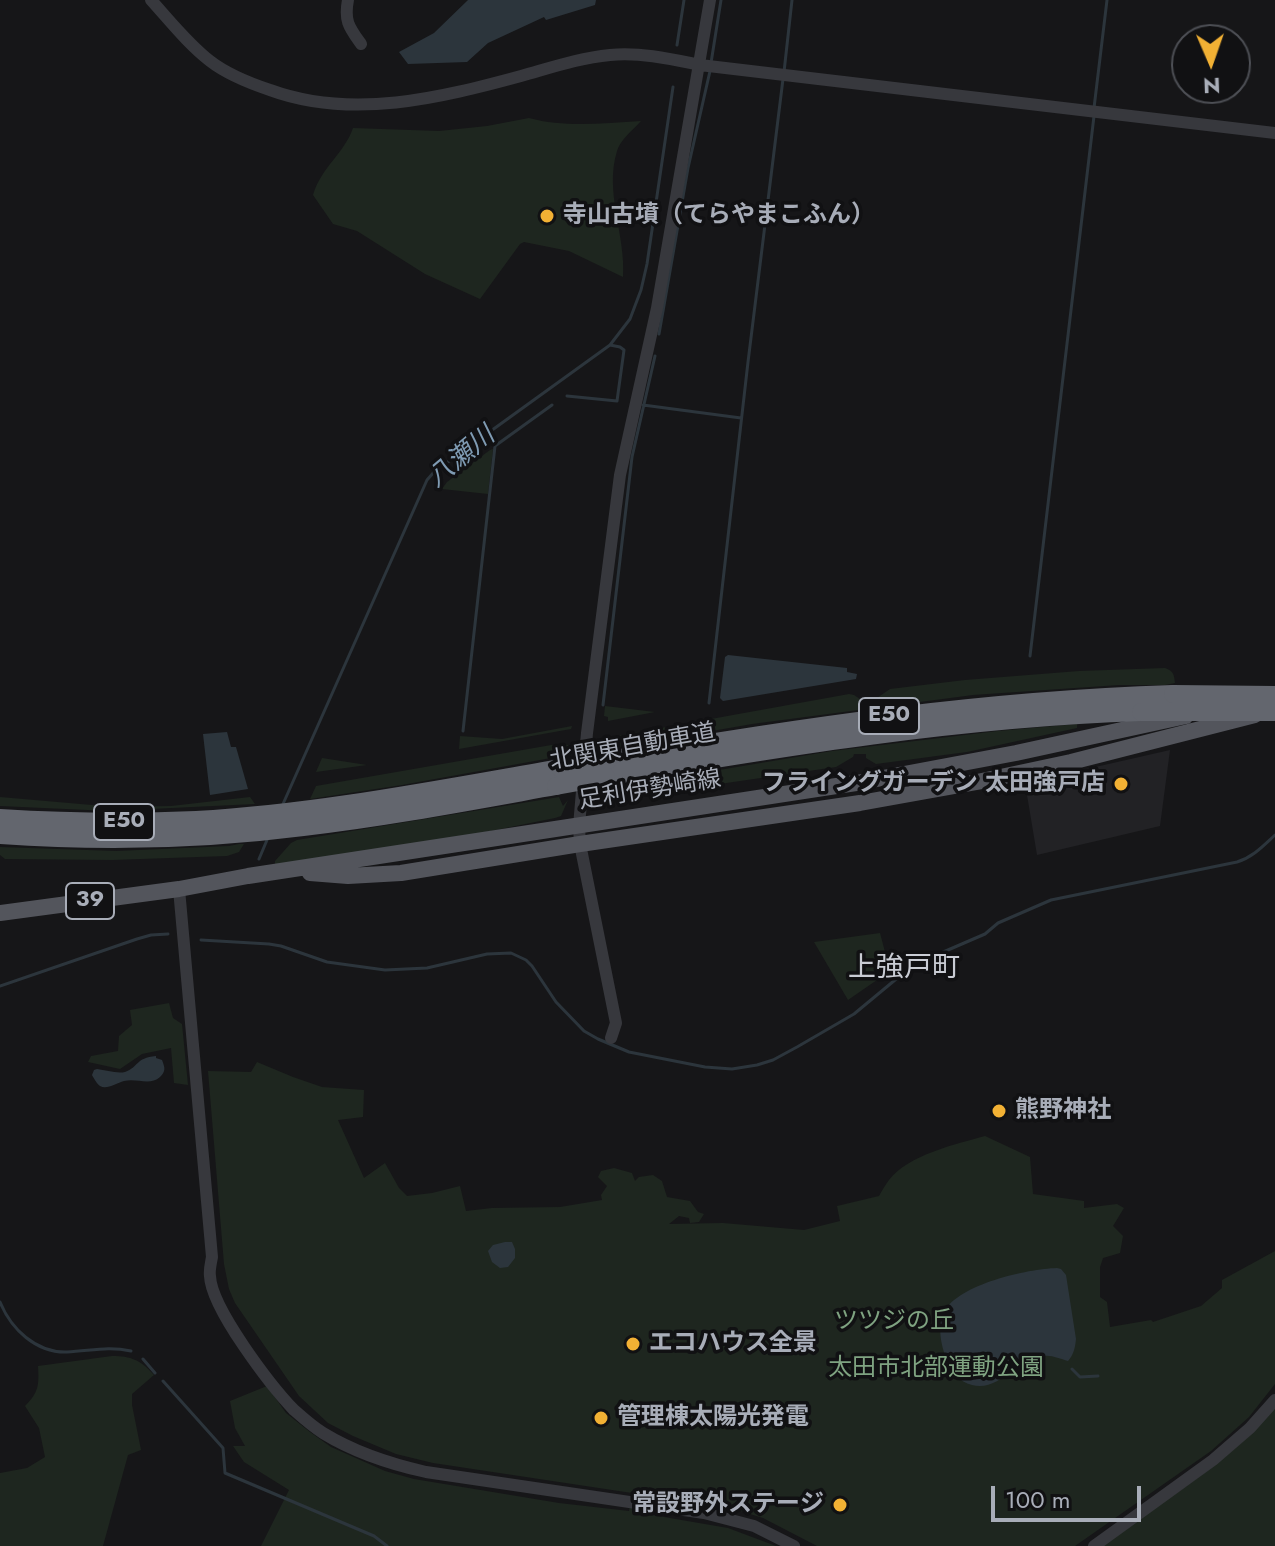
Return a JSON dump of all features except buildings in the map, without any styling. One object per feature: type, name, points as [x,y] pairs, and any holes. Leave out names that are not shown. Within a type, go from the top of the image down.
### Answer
[{"type":"highway","name":"北関東自動車道","points":[[0,818],[304,827],[436,807],[750,735],[1030,701],[1173,694],[1275,695]]},
{"type":"highway","name":"北関東自動車道","points":[[607,768],[736,755],[907,731],[1084,714],[1275,710]]},
{"type":"highway","name":"北関東自動車道","points":[[0,835],[147,839],[246,824],[309,809],[558,777]]},
{"type":"main road","name":"足利伊勢崎線","points":[[0,913],[179,889],[856,783],[1182,717],[1275,689]]},
{"type":"main road","name":"足利伊勢崎線","points":[[264,874],[290,872],[376,876],[860,803],[1120,751],[1275,710]]},
{"type":"street","points":[[151,0],[210,61],[237,78],[302,100],[324,104],[347,106],[408,101],[473,88],[577,60],[612,55],[649,56],[700,65],[1275,133]]},
{"type":"street","points":[[348,0],[348,25],[361,44]]},
{"type":"street","points":[[611,1038],[616,1023],[580,844],[587,733],[620,475],[657,308],[710,0]]},
{"type":"street","points":[[179,889],[212,1257],[209,1275],[234,1332],[293,1409],[325,1434],[375,1458],[408,1468],[704,1513],[754,1526],[794,1546]]},
{"type":"street","points":[[1094,1546],[1213,1460],[1250,1428],[1275,1400]]},
{"type":"shaded area","points":[[468,0],[596,0],[595,5],[546,20],[544,17],[488,43],[467,62],[408,64],[399,52],[434,33]]},
{"type":"shaded area","points":[[725,657],[847,668],[847,672],[857,674],[856,679],[723,701],[720,698]]},
{"type":"shaded area","points":[[227,732],[231,747],[236,747],[248,789],[210,795],[203,734]]},
{"type":"shaded area","points":[[1170,750],[1160,826],[1037,855],[1025,783]]},
{"type":"shaded area","points":[[156,1056],[162,1060],[164,1069],[156,1080],[129,1080],[103,1087],[92,1075],[97,1069],[125,1072],[144,1059]]},
{"type":"shaded area","points":[[512,1242],[515,1258],[508,1267],[500,1268],[492,1262],[488,1251],[493,1245]]},
{"type":"shaded area","points":[[1057,1268],[1066,1275],[1076,1339],[1068,1361],[1050,1356],[1034,1358],[992,1384],[982,1386],[967,1384],[960,1379],[947,1360],[941,1336],[942,1318],[952,1302],[964,1293],[995,1280]]},
{"type":"green space","points":[[529,118],[571,124],[641,121],[621,143],[614,167],[614,198],[622,246],[623,277],[569,251],[524,242],[480,299],[425,274],[357,231],[333,224],[313,195],[353,128],[439,131]]},
{"type":"green space","points":[[493,449],[488,494],[442,489],[447,482]]},
{"type":"green space","points":[[1165,668],[1173,674],[1175,683],[973,695],[752,724],[598,751],[606,738],[849,694],[874,700],[890,689],[965,680]]},
{"type":"green space","points":[[605,706],[655,712],[608,721],[608,717],[604,716]]},
{"type":"green space","points":[[1077,724],[1077,728],[967,752],[876,764],[866,758],[866,754],[854,754],[836,767],[610,800],[599,797],[595,791],[595,788],[606,789],[832,751]]},
{"type":"green space","points":[[572,726],[571,729],[459,749],[460,736],[502,739]]},
{"type":"green space","points":[[557,744],[569,745],[573,748],[573,754],[565,758],[562,756],[310,799],[316,786]]},
{"type":"green space","points":[[322,758],[367,765],[316,772]]},
{"type":"green space","points":[[0,797],[115,807],[171,806],[250,797],[255,804],[109,811],[0,806]]},
{"type":"green space","points":[[559,797],[563,806],[568,800],[561,816],[555,818],[481,833],[275,865],[275,861],[297,840]]},
{"type":"green space","points":[[244,844],[239,852],[227,856],[112,860],[5,859],[0,855],[0,847],[116,851]]},
{"type":"green space","points":[[880,933],[890,971],[848,1000],[814,942]]},
{"type":"green space","points":[[169,1003],[173,1018],[182,1024],[188,1085],[174,1083],[171,1048],[142,1054],[120,1069],[88,1062],[91,1056],[118,1051],[119,1036],[132,1025],[130,1010]]},
{"type":"green space","name":"太田市北部運動公園","points":[[257,1062],[322,1087],[364,1090],[363,1117],[338,1120],[364,1178],[385,1163],[407,1196],[460,1186],[466,1211],[560,1207],[602,1200],[601,1195],[607,1186],[598,1177],[601,1171],[614,1168],[632,1173],[635,1181],[639,1177],[653,1175],[662,1181],[667,1197],[690,1201],[698,1212],[704,1214],[699,1222],[690,1223],[689,1218],[679,1216],[669,1224],[723,1223],[804,1230],[840,1221],[837,1206],[879,1196],[897,1171],[920,1157],[985,1136],[1030,1157],[1033,1194],[1084,1201],[1084,1208],[1117,1204],[1124,1208],[1113,1226],[1123,1236],[1120,1253],[1103,1258],[1100,1267],[1100,1297],[1107,1302],[1110,1327],[1153,1322],[1201,1306],[1222,1288],[1222,1280],[1275,1251],[1275,1384],[1249,1417],[1211,1451],[1075,1546],[817,1546],[763,1518],[721,1505],[637,1493],[635,1512],[728,1528],[776,1546],[261,1546],[289,1490],[244,1462],[233,1446],[245,1446],[235,1428],[230,1401],[267,1386],[286,1413],[310,1432],[331,1447],[385,1471],[414,1479],[559,1503],[629,1511],[632,1493],[433,1463],[396,1454],[328,1423],[299,1396],[235,1303],[224,1264],[208,1071],[251,1072]]},
{"type":"green space","points":[[112,1356],[135,1360],[154,1375],[132,1394],[141,1450],[128,1455],[103,1546],[0,1546],[0,1473],[27,1468],[45,1457],[39,1428],[25,1406],[37,1388],[38,1366]]},
{"type":"green space","points":[[1275,1406],[1275,1546],[1098,1546],[1215,1465]]},
{"type":"waterway","name":"八瀬川","points":[[677,45],[684,0]]},
{"type":"waterway","points":[[711,63],[721,0]]},
{"type":"waterway","points":[[784,72],[792,0]]},
{"type":"waterway","points":[[1094,108],[1107,0]]},
{"type":"waterway","points":[[659,334],[688,168],[710,71]]},
{"type":"waterway","points":[[709,703],[783,79]]},
{"type":"waterway","name":"八瀬川","points":[[283,804],[427,480],[610,345],[630,319],[647,264],[673,87]]},
{"type":"waterway","points":[[1030,656],[1094,116]]},
{"type":"waterway","points":[[567,396],[617,401],[624,350],[610,345]]},
{"type":"waterway","points":[[603,705],[632,457],[655,356]]},
{"type":"waterway","points":[[463,731],[495,446],[552,405]]},
{"type":"waterway","points":[[643,405],[741,418]]},
{"type":"waterway","points":[[201,940],[269,944],[327,962],[385,970],[427,968],[487,954],[511,953],[526,960],[556,1002],[584,1031],[598,1039],[629,1052],[705,1067],[732,1069],[773,1060],[854,1014],[906,973],[941,953],[985,934],[998,923],[1051,900],[1237,862],[1253,854],[1275,835]]},
{"type":"waterway","name":"八瀬川","points":[[259,859],[267,840]]},
{"type":"waterway","points":[[0,986],[137,939],[168,934]]},
{"type":"waterway","points":[[0,1302],[18,1330],[45,1348],[67,1352],[131,1351]]},
{"type":"waterway","points":[[143,1359],[155,1373]]},
{"type":"waterway","points":[[1072,1369],[1080,1377],[1098,1376]]},
{"type":"waterway","points":[[163,1381],[223,1448],[225,1473],[374,1536],[387,1546]]},
{"type":"place","name":"寺山古墳（てらやまこふん）","points":[[547,216]]},
{"type":"place","name":"フライングガーデン 太田強戸店","points":[[1121,784]]},
{"type":"place","name":"熊野神社","points":[[999,1111]]},
{"type":"place","name":"エコハウス全景","points":[[633,1344]]},
{"type":"place","name":"管理棟太陽光発電","points":[[601,1418]]},
{"type":"place","name":"常設野外ステージ","points":[[840,1505]]},
{"type":"district","name":"上強戸町","points":[[904,969]]},
{"type":"park label","name":"ツツジの丘","points":[[894,1322]]}]
